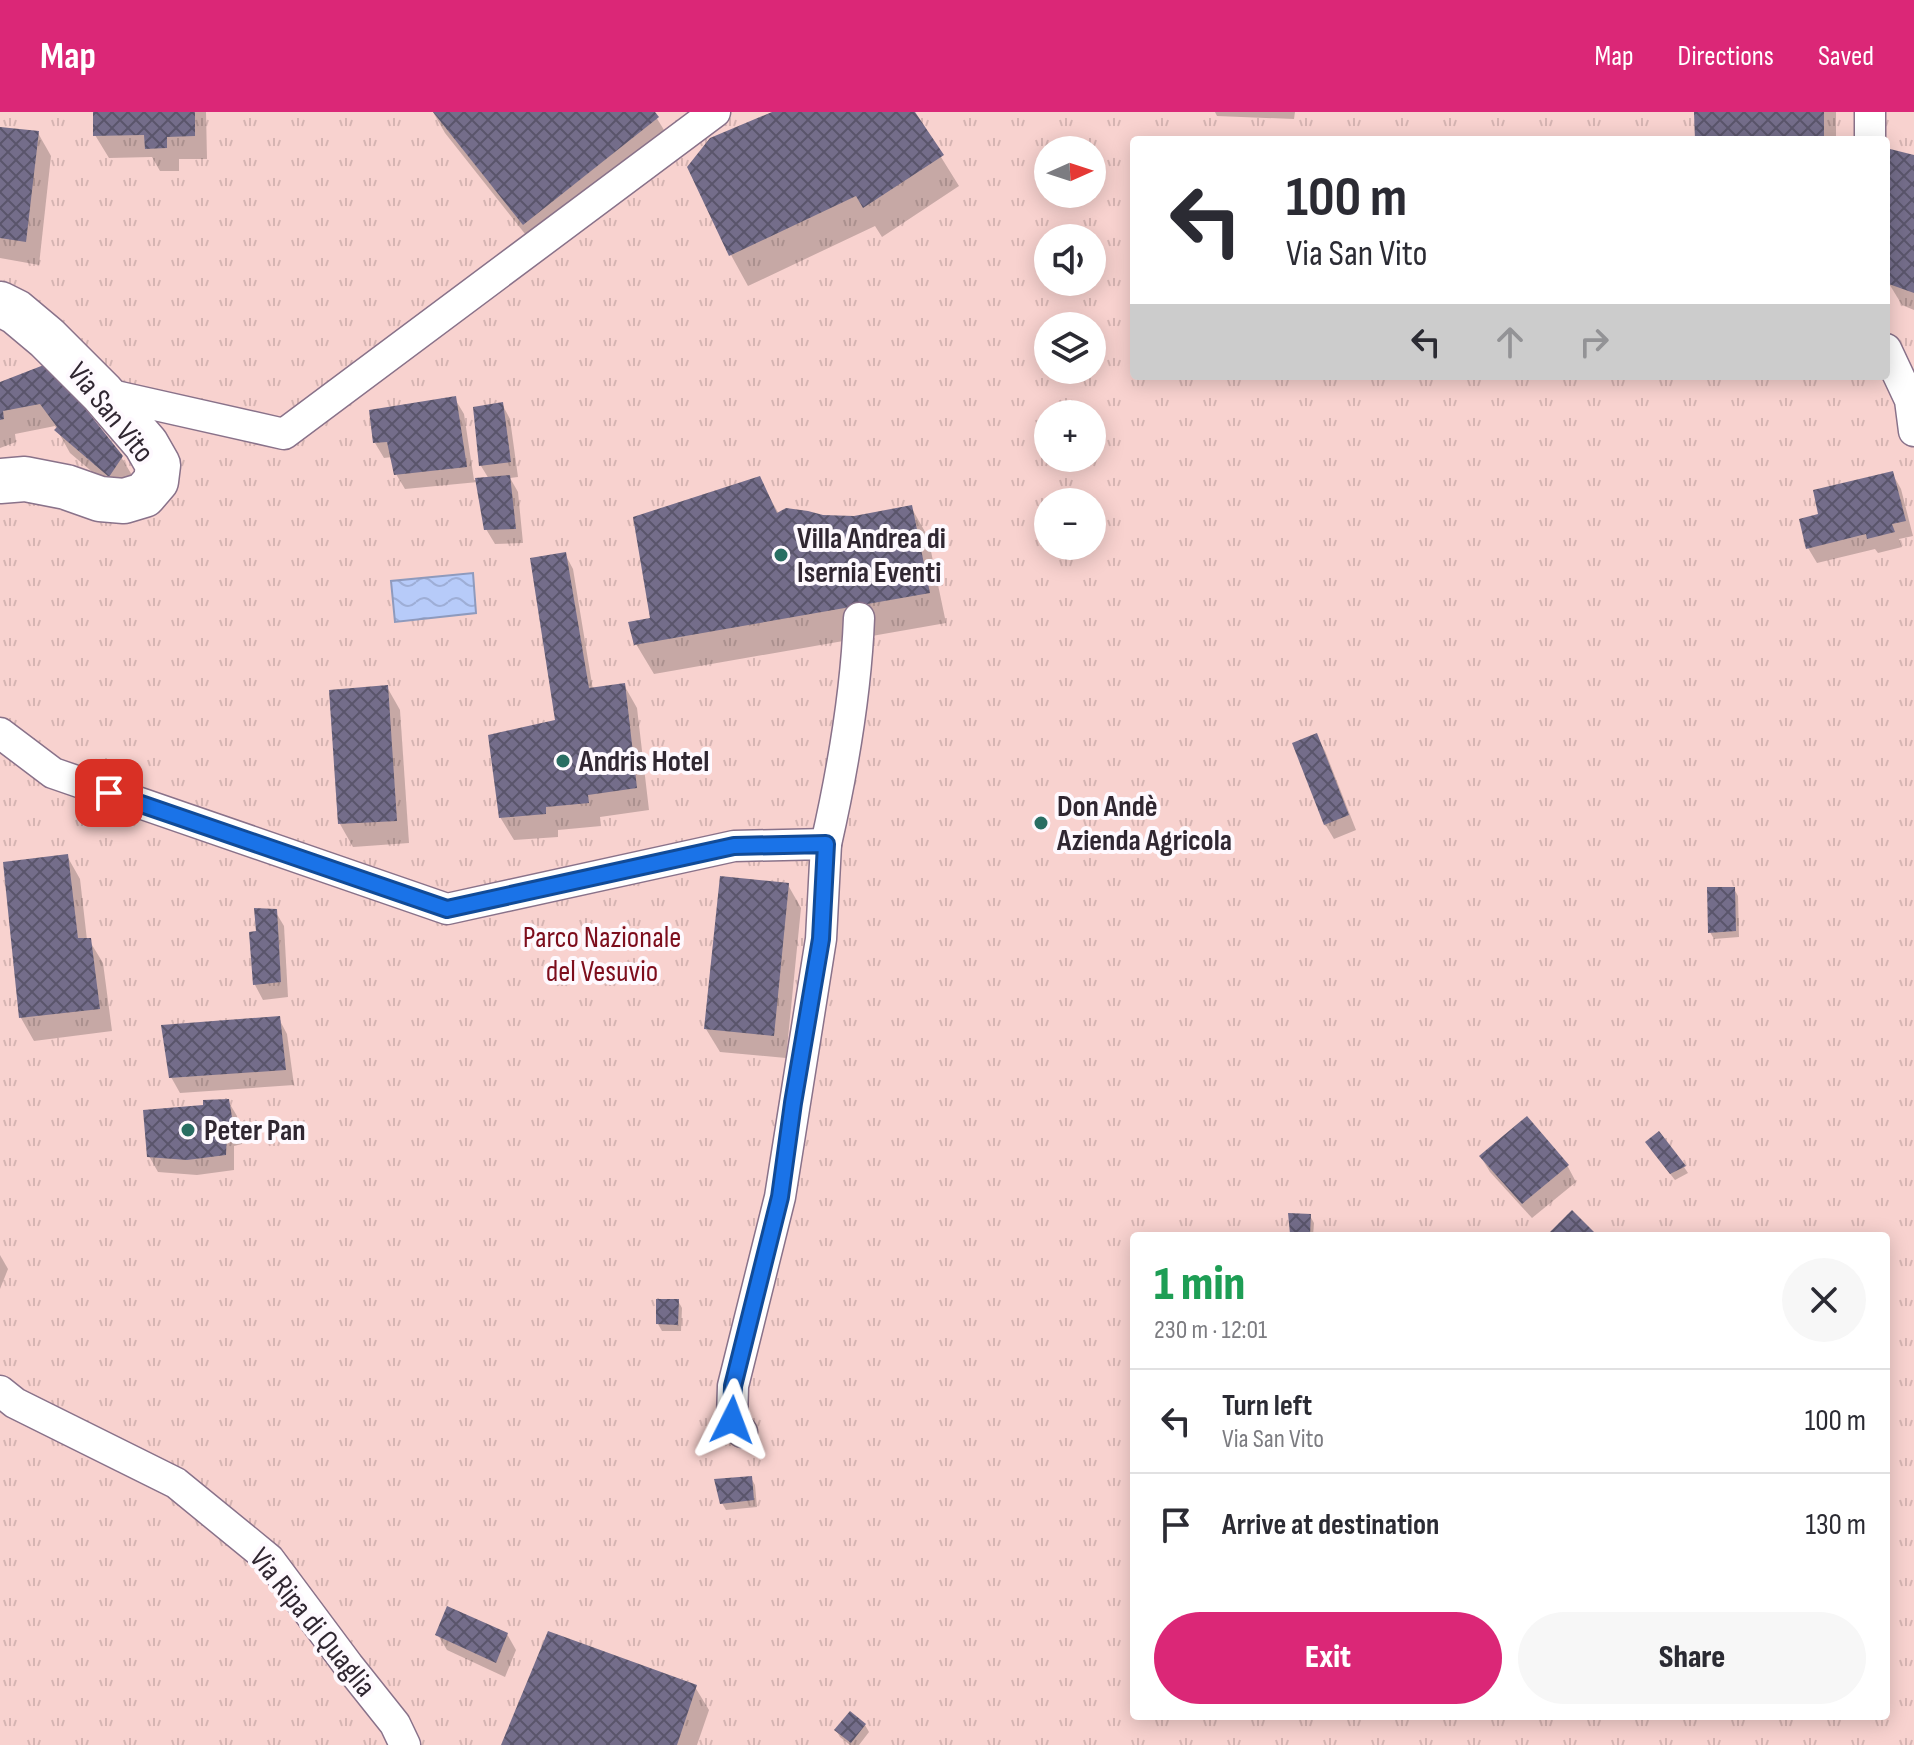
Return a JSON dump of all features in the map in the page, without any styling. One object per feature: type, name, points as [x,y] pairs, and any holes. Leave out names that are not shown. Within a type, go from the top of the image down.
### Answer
[{"type":"street","points":[[102,393],[284,434],[715,112]]},
{"type":"street","points":[[1870,112],[1870,136]]},
{"type":"street","name":"Via San Vito","points":[[0,304],[16,312],[47,338],[102,393],[146,444],[158,465],[156,481],[144,495],[124,501],[100,499],[66,487],[25,479],[0,481]]},
{"type":"street","points":[[1890,358],[1910,400],[1914,431]]},
{"type":"street","points":[[742,1432],[732,1420],[733,1386],[780,1197],[821,939],[826,844],[842,772],[857,662],[859,618]]},
{"type":"street","points":[[0,733],[53,773],[447,909],[734,846],[826,844]]},
{"type":"street","name":"Via Ripa di Quaglia","points":[[0,1391],[15,1403],[176,1483],[269,1559],[395,1724],[405,1745]]},
{"type":"green space","name":"Parco Nazionale del Vesuvio","points":[[0,112],[1914,112],[1914,1745],[0,1745]]},
{"type":"water","points":[[473,573],[476,613],[395,622],[391,581]]},
{"type":"building","points":[[93,112],[195,112],[195,136],[167,137],[167,148],[145,149],[144,135],[93,136]]},
{"type":"building","points":[[433,112],[655,112],[659,117],[523,225]]},
{"type":"building","points":[[772,112],[915,112],[944,155],[863,208],[856,196],[729,256],[687,167],[710,138]]},
{"type":"building","points":[[1694,112],[1824,112],[1824,136],[1695,136]]},
{"type":"building","points":[[0,127],[39,131],[26,242],[0,238]]},
{"type":"building","points":[[1890,149],[1914,155],[1914,293],[1890,284]]},
{"type":"building","points":[[49,363],[123,456],[109,477],[54,430],[57,427],[40,404],[3,411],[4,419],[0,420],[0,382]]},
{"type":"building","points":[[456,396],[467,467],[394,475],[387,442],[373,443],[369,410]]},
{"type":"building","points":[[503,402],[511,462],[479,466],[473,407]]},
{"type":"building","points":[[1893,471],[1906,521],[1892,524],[1895,532],[1867,539],[1866,534],[1806,549],[1799,519],[1818,514],[1813,490]]},
{"type":"building","points":[[510,475],[516,529],[484,530],[475,478]]},
{"type":"building","name":"Villa Andrea di Isernia Eventi","points":[[760,476],[777,513],[786,508],[823,515],[854,516],[912,505],[930,593],[634,645],[628,622],[650,618],[633,517]]},
{"type":"building","name":"Andris Hotel","points":[[566,552],[589,688],[625,683],[637,788],[588,795],[589,803],[546,807],[546,814],[499,818],[488,735],[555,720],[530,558]]},
{"type":"building","points":[[388,685],[397,821],[338,824],[329,690]]},
{"type":"building","points":[[1317,733],[1349,815],[1324,825],[1292,743]]},
{"type":"building","points":[[68,854],[78,938],[91,938],[100,1009],[19,1018],[3,862]]},
{"type":"building","points":[[720,876],[789,883],[774,1036],[704,1029]]},
{"type":"building","points":[[1707,887],[1735,887],[1736,931],[1708,933]]},
{"type":"building","points":[[254,908],[277,909],[281,982],[253,985],[249,932],[256,931]]},
{"type":"building","points":[[280,1016],[286,1070],[169,1078],[161,1025]]},
{"type":"building","name":"Peter Pan","points":[[229,1099],[234,1129],[227,1131],[226,1155],[187,1160],[147,1157],[143,1110],[203,1105],[203,1100]]},
{"type":"building","points":[[1527,1116],[1569,1165],[1522,1204],[1479,1156]]},
{"type":"building","points":[[1659,1131],[1686,1166],[1670,1174],[1645,1142]]},
{"type":"building","points":[[1572,1210],[1594,1232],[1550,1232]]},
{"type":"building","points":[[1288,1213],[1311,1214],[1310,1232],[1290,1232]]},
{"type":"building","points":[[656,1299],[679,1299],[678,1325],[656,1324]]},
{"type":"building","points":[[752,1476],[754,1500],[720,1504],[714,1479]]},
{"type":"building","points":[[447,1606],[508,1633],[496,1663],[435,1635]]},
{"type":"building","points":[[548,1631],[697,1685],[677,1745],[501,1745]]},
{"type":"building","points":[[850,1711],[866,1724],[851,1743],[834,1730]]},
{"type":"place","name":"Villa Andrea di Isernia Eventi","points":[[781,555]]},
{"type":"place","name":"Andris Hotel","points":[[563,761]]},
{"type":"place","name":"Don Andè Azienda Agricola","points":[[1041,823]]},
{"type":"place","name":"Peter Pan","points":[[188,1130]]},
{"type":"route","points":[[109,793],[447,909],[734,846],[826,844],[821,939],[780,1197],[733,1386],[732,1420]]}]
